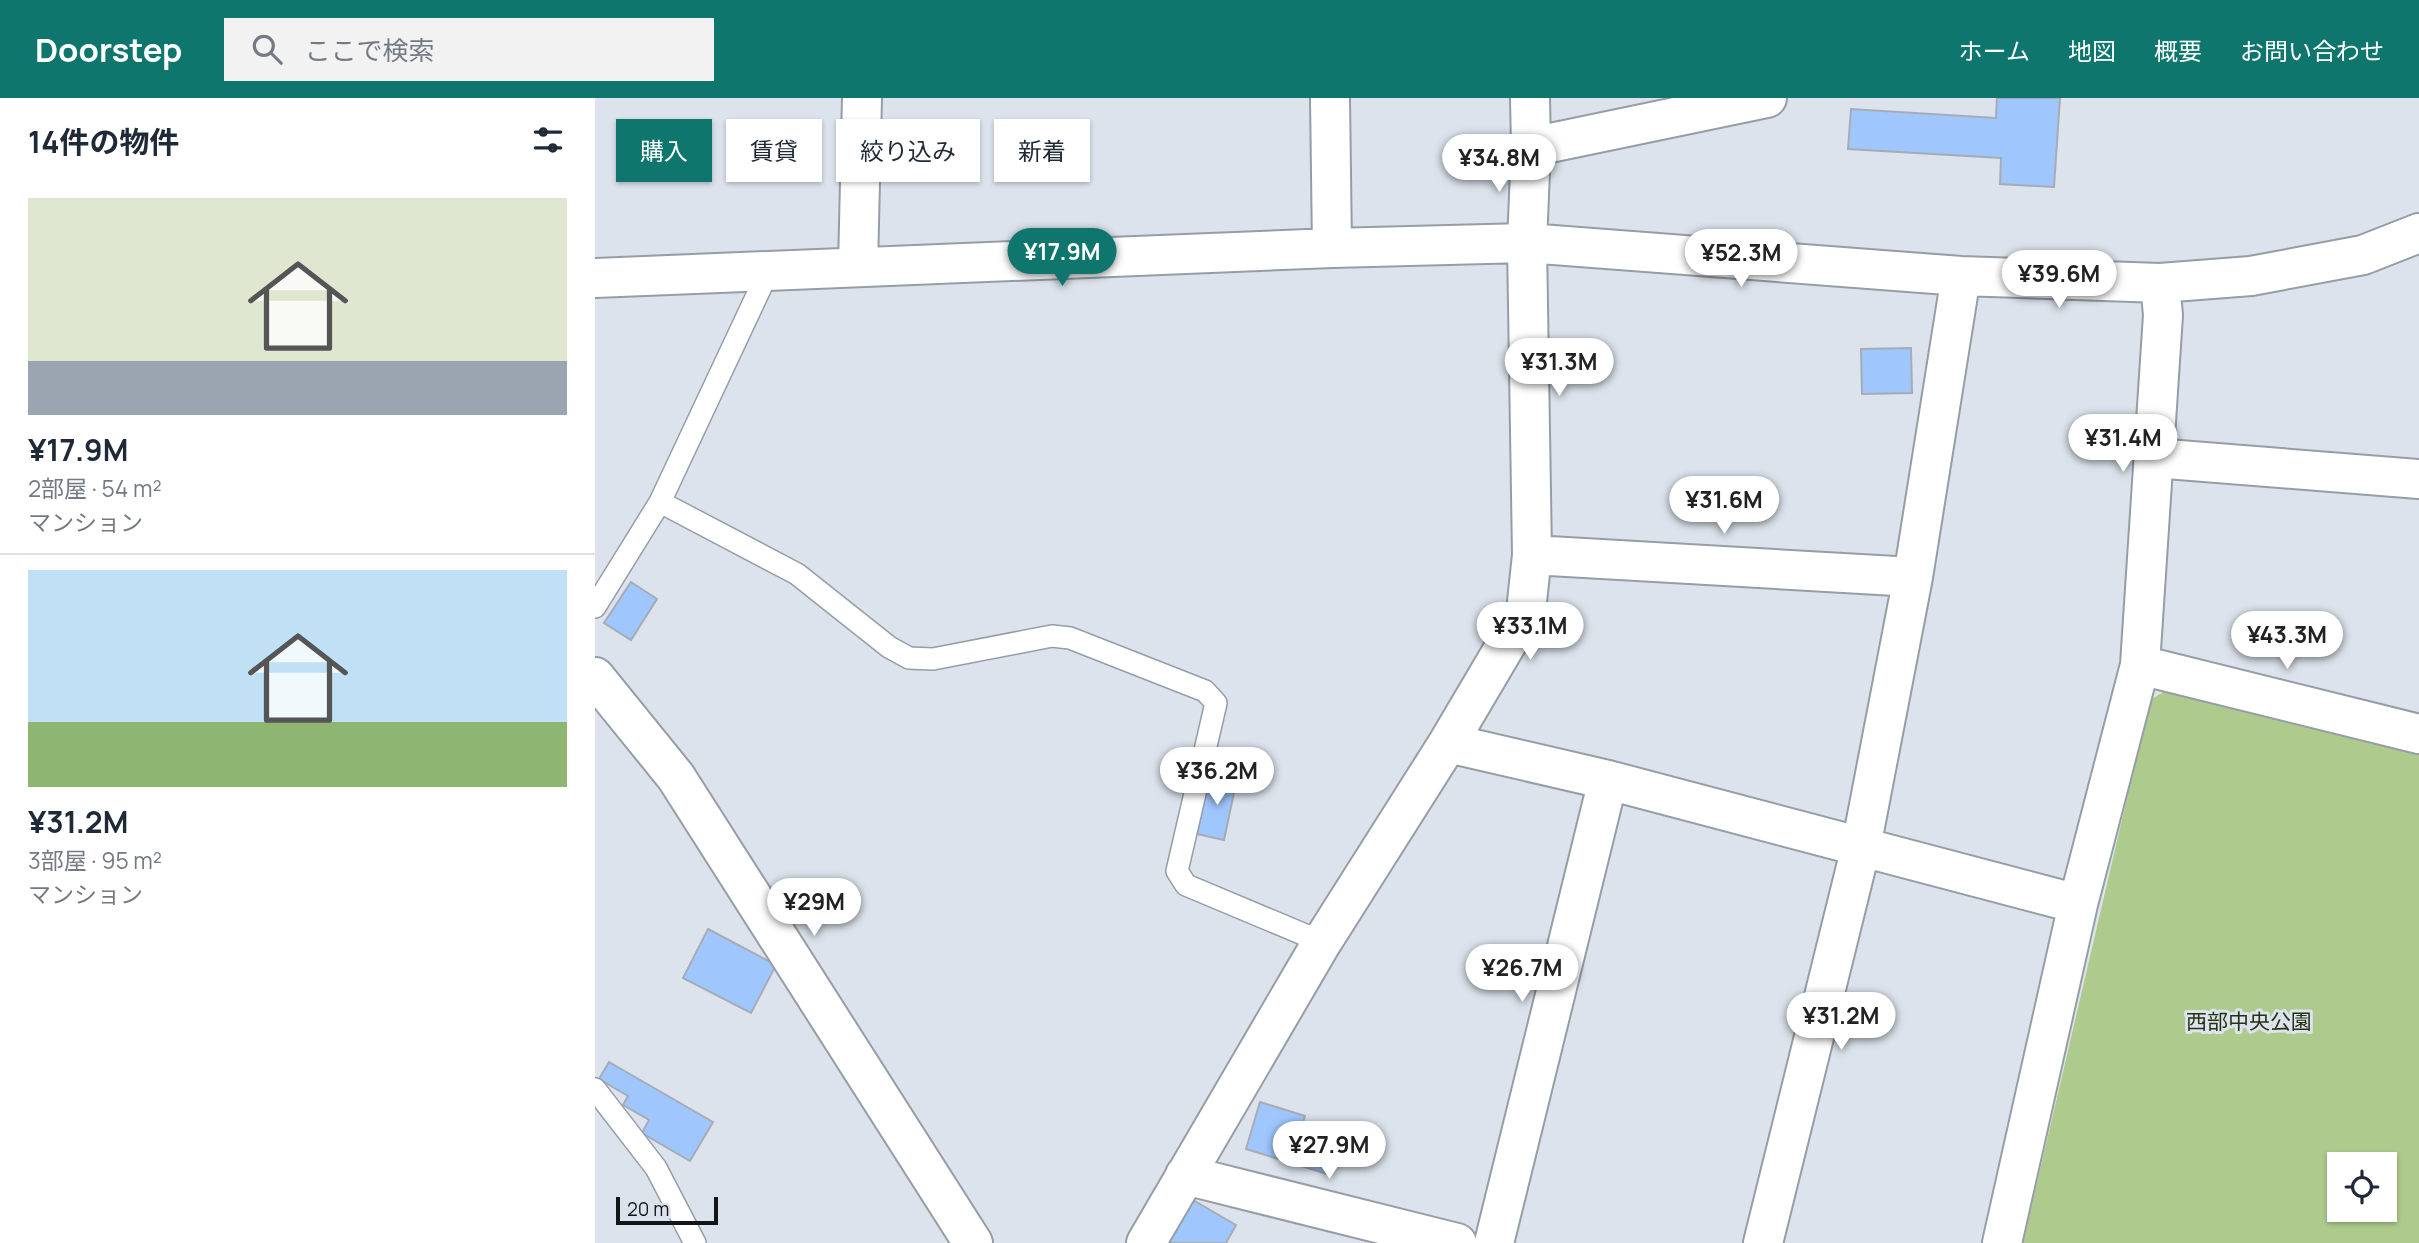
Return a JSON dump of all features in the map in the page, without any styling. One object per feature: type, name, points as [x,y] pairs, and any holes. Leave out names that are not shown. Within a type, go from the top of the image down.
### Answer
[{"type":"street","points":[[858,266],[862,98]]},
{"type":"street","points":[[1330,98],[1332,248]]},
{"type":"street","points":[[1146,1243],[1322,942],[1448,743],[1526,611],[1532,555],[1527,243],[1531,147],[1529,98]]},
{"type":"street","points":[[1531,147],[1767,98]]},
{"type":"street","points":[[595,278],[1332,248],[1527,243],[1961,276],[2161,284],[2251,275],[2363,255],[2419,233]]},
{"type":"street","points":[[1763,1243],[1861,847],[1913,577],[1961,276]]},
{"type":"street","points":[[2002,1243],[2078,905],[2140,664],[2163,315],[2161,284]]},
{"type":"street","points":[[2154,458],[2419,479]]},
{"type":"street","points":[[1532,555],[1913,577]]},
{"type":"street","points":[[2140,664],[2419,734]]},
{"type":"street","points":[[595,677],[676,776],[973,1243]]},
{"type":"street","points":[[1448,743],[1608,780],[2078,905]]},
{"type":"street","points":[[1494,1243],[1608,780]]},
{"type":"street","points":[[1185,1175],[1457,1243]]},
{"type":"lane","points":[[595,607],[660,502],[768,272]]},
{"type":"lane","points":[[660,502],[797,574],[888,647],[909,658],[933,659],[1052,636],[1070,638],[1205,691],[1216,703],[1177,871],[1186,886],[1322,942]]},
{"type":"lane","points":[[595,1089],[656,1168],[695,1243]]},
{"type":"green space","name":"西部中央公園","points":[[2165,691],[2419,754],[2419,1243],[2023,1243],[2150,700]]},
{"type":"building","points":[[1997,98],[2060,98],[2054,187],[2000,184],[2001,158],[1848,149],[1851,109],[1996,118]]},
{"type":"building","points":[[1911,348],[1912,393],[1862,394],[1861,349]]},
{"type":"building","points":[[631,582],[657,599],[631,640],[604,623]]},
{"type":"building","points":[[1210,771],[1236,783],[1224,840],[1197,834]]},
{"type":"building","points":[[708,929],[776,965],[751,1013],[683,978]]},
{"type":"building","points":[[609,1062],[713,1122],[690,1161],[642,1133],[649,1120],[623,1105],[628,1096],[599,1079]]},
{"type":"building","points":[[1260,1102],[1305,1116],[1301,1128],[1338,1139],[1327,1174],[1246,1149]]},
{"type":"building","points":[[1193,1200],[1236,1225],[1226,1243],[1168,1243]]}]
